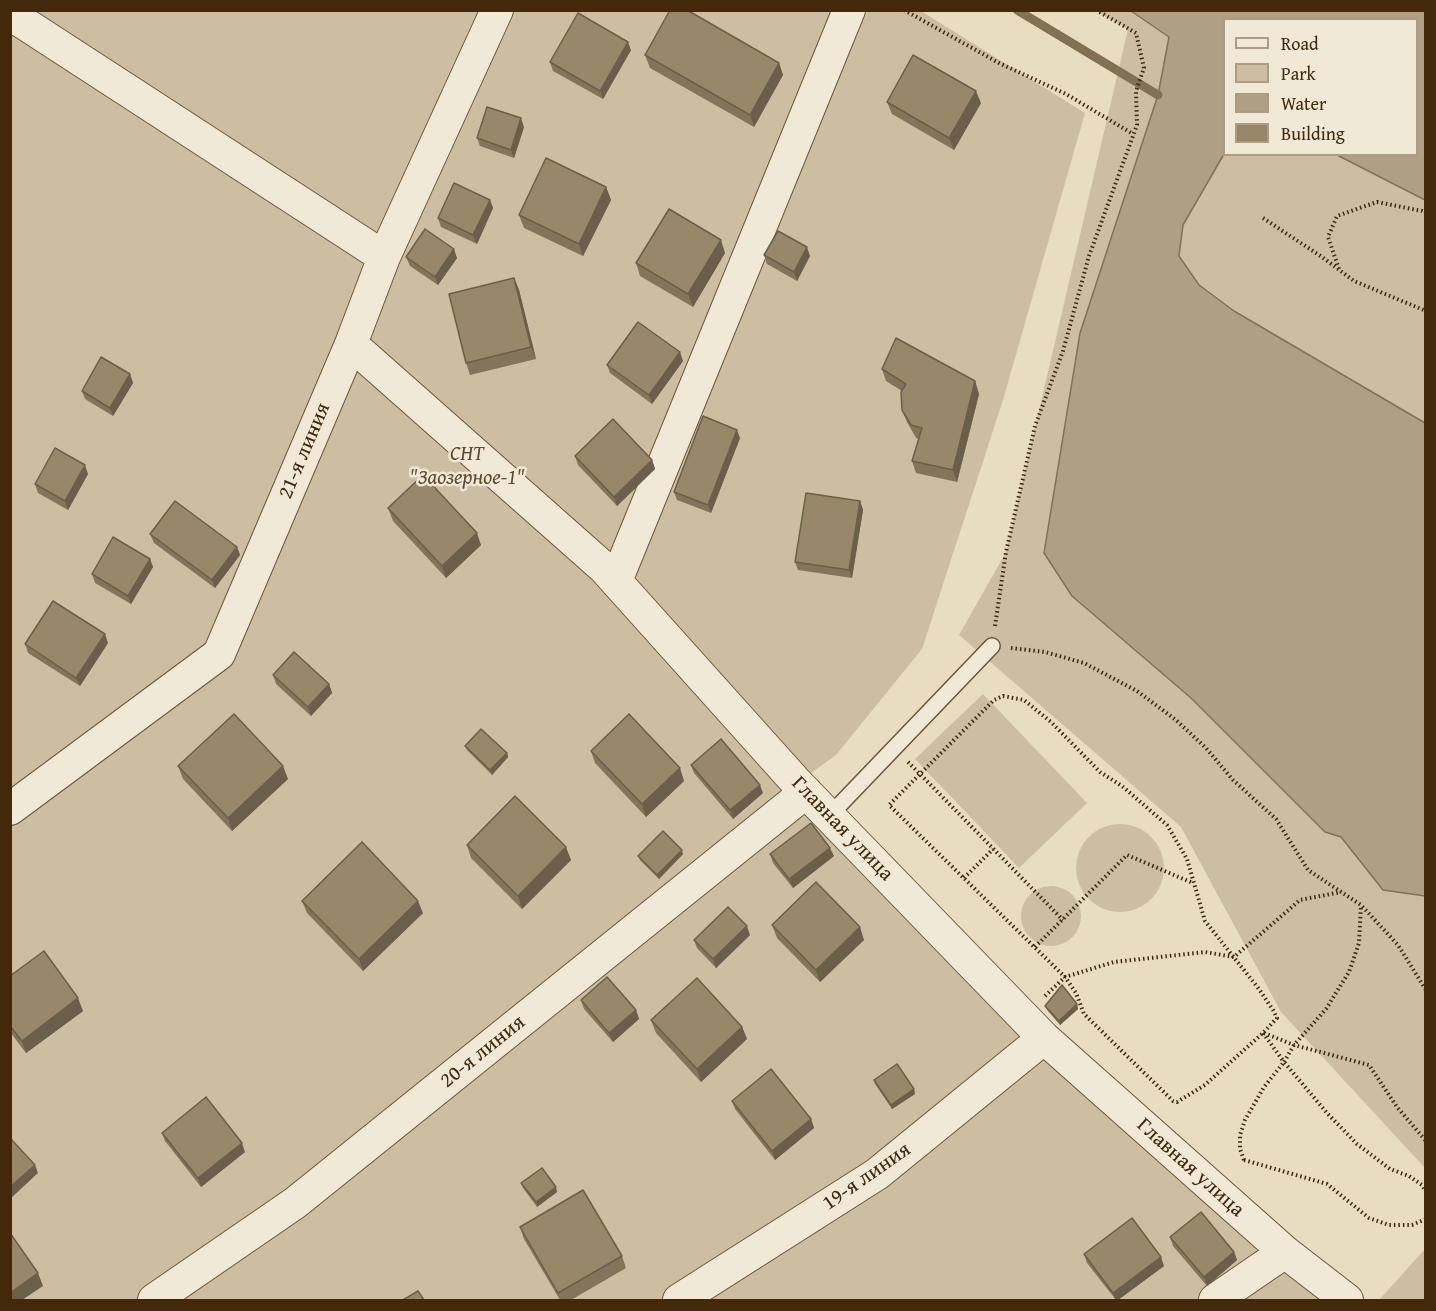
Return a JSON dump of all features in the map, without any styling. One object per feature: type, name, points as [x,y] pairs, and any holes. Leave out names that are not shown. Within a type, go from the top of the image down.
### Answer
[{"type":"street","name":"21-я линия","points":[[10,809],[219,654],[351,344],[384,257],[497,10]]},
{"type":"street","points":[[616,581],[849,10]]},
{"type":"street","points":[[10,14],[384,257]]},
{"type":"street","name":"Главная улица","points":[[351,344],[616,581],[806,792],[1044,1038],[1285,1252],[1347,1300]]},
{"type":"street","name":"20-я линия","points":[[154,1300],[295,1203],[806,792]]},
{"type":"street","name":"19-я линия","points":[[680,1300],[877,1174],[1044,1038]]},
{"type":"street","points":[[1215,1300],[1285,1252]]},
{"type":"lane","points":[[829,816],[992,646]]},
{"type":"path","points":[[904,10],[999,63],[1066,94],[1133,134]]},
{"type":"path","points":[[1096,10],[1136,33],[1144,68],[1136,91],[1137,125],[1089,256],[1063,351],[1035,426],[1006,552],[992,646],[1045,652],[1084,663],[1137,691],[1184,727],[1206,748],[1233,780],[1276,819],[1308,870],[1361,904],[1398,945],[1425,990]]},
{"type":"path","points":[[1339,269],[1328,237],[1337,216],[1377,202],[1425,213]]},
{"type":"path","points":[[1263,218],[1354,280],[1425,311]]},
{"type":"path","points":[[1003,696],[1024,700],[1052,722],[1100,772],[1122,786],[1167,825],[1187,860],[1204,921],[1274,1010],[1277,1018],[1205,1084],[1177,1102],[1173,1101],[1084,1014],[1076,993],[1065,977],[964,878],[889,806],[994,700],[1003,696]]},
{"type":"path","points":[[894,749],[1063,920]]},
{"type":"path","points":[[964,878],[993,849]]},
{"type":"path","points":[[1035,947],[1127,855],[1193,883]]},
{"type":"path","points":[[1234,957],[1300,900],[1341,892]]},
{"type":"path","points":[[1361,904],[1359,943],[1349,972],[1326,1009],[1294,1045],[1264,1087],[1245,1120],[1240,1135],[1240,1149],[1244,1160],[1327,1184],[1369,1218],[1389,1225],[1413,1225],[1425,1219]]},
{"type":"path","points":[[1023,1016],[1065,977],[1114,962],[1205,952],[1234,957]]},
{"type":"path","points":[[1263,1033],[1294,1045],[1369,1065],[1397,1107],[1425,1141]]},
{"type":"path","points":[[1263,1033],[1327,1113],[1357,1144],[1390,1169],[1409,1176],[1422,1185],[1425,1192]]},
{"type":"green space","name":"СНТ \"Заозерное-1\"","points":[[10,11],[921,11],[1085,113],[1003,400],[922,649],[836,755],[797,783],[852,838],[1347,1300],[11,1300]]},
{"type":"green space","points":[[1096,11],[1425,11],[1425,1168],[1281,1012],[1181,827],[959,635],[1006,552],[1128,29]]},
{"type":"green space","points":[[983,694],[1087,803],[1019,868],[915,759]]},
{"type":"green space","points":[[1120,824],[1137,828],[1151,837],[1160,851],[1164,868],[1160,885],[1151,899],[1137,908],[1120,912],[1103,908],[1089,899],[1080,885],[1076,868],[1080,851],[1089,837],[1103,828]]},
{"type":"green space","points":[[1051,886],[1068,891],[1076,899],[1081,916],[1076,933],[1068,941],[1051,946],[1034,941],[1026,933],[1021,916],[1026,899],[1034,891]]},
{"type":"green space","points":[[1425,1249],[1425,1300],[1379,1300]]},
{"type":"water","points":[[1131,11],[1425,11],[1425,200],[1339,156],[1418,156],[1418,18],[1223,18],[1223,156],[1183,225],[1179,256],[1199,285],[1234,311],[1425,423],[1425,896],[1383,890],[1341,837],[1325,832],[1191,698],[1072,596],[1044,553],[1080,333],[1158,95],[1169,37]]},
{"type":"building","points":[[670,10],[687,10],[779,63],[750,115],[645,55]]},
{"type":"building","points":[[578,13],[628,42],[600,91],[550,62]]},
{"type":"building","points":[[913,55],[976,91],[949,138],[887,102]]},
{"type":"building","points":[[487,107],[521,118],[511,150],[477,138]]},
{"type":"building","points":[[546,158],[606,187],[579,244],[519,215]]},
{"type":"building","points":[[454,183],[490,200],[473,235],[438,218]]},
{"type":"building","points":[[669,209],[721,240],[688,294],[636,263]]},
{"type":"building","points":[[425,229],[454,249],[435,277],[406,257]]},
{"type":"building","points":[[778,231],[807,247],[794,272],[764,255]]},
{"type":"building","points":[[514,278],[531,347],[466,363],[449,294]]},
{"type":"building","points":[[638,322],[680,352],[649,395],[607,365]]},
{"type":"building","points":[[896,338],[975,381],[953,470],[912,461],[922,428],[911,425],[902,410],[901,392],[906,384],[882,369]]},
{"type":"building","points":[[101,357],[130,374],[110,408],[82,391]]},
{"type":"building","points":[[703,416],[737,430],[708,505],[674,492]]},
{"type":"building","points":[[613,419],[652,460],[614,497],[575,456]]},
{"type":"building","points":[[55,448],[85,465],[65,501],[35,484]]},
{"type":"building","points":[[423,475],[477,533],[442,566],[388,508]]},
{"type":"building","points":[[806,493],[860,501],[849,570],[795,562]]},
{"type":"building","points":[[175,501],[237,547],[212,580],[150,534]]},
{"type":"building","points":[[113,537],[150,559],[128,596],[92,574]]},
{"type":"building","points":[[53,601],[105,634],[76,678],[25,644]]},
{"type":"building","points":[[294,652],[329,684],[308,707],[273,675]]},
{"type":"building","points":[[234,714],[283,766],[228,818],[178,766]]},
{"type":"building","points":[[629,714],[680,768],[642,804],[591,751]]},
{"type":"building","points":[[481,729],[507,753],[490,770],[465,746]]},
{"type":"building","points":[[721,739],[760,785],[730,810],[691,765]]},
{"type":"building","points":[[515,796],[566,847],[518,896],[467,845]]},
{"type":"building","points":[[811,823],[830,848],[789,879],[770,854]]},
{"type":"building","points":[[663,831],[682,850],[657,875],[638,856]]},
{"type":"building","points":[[362,842],[418,901],[359,959],[302,901]]},
{"type":"building","points":[[816,882],[860,927],[816,970],[772,925]]},
{"type":"building","points":[[728,907],[747,926],[713,959],[694,940]]},
{"type":"building","points":[[44,951],[78,998],[22,1041],[10,1026],[10,976]]},
{"type":"building","points":[[607,977],[636,1010],[609,1033],[581,1000]]},
{"type":"building","points":[[697,978],[742,1027],[697,1069],[651,1020]]},
{"type":"building","points":[[1062,985],[1077,1004],[1059,1021],[1045,1006]]},
{"type":"building","points":[[897,1064],[914,1089],[891,1105],[874,1080]]},
{"type":"building","points":[[771,1069],[811,1119],[772,1151],[732,1101]]},
{"type":"building","points":[[206,1097],[242,1143],[198,1178],[162,1133]]},
{"type":"building","points":[[10,1138],[35,1165],[10,1187]]},
{"type":"building","points":[[542,1168],[556,1187],[536,1202],[521,1183]]},
{"type":"building","points":[[583,1190],[622,1256],[558,1293],[520,1227]]},
{"type":"building","points":[[1201,1212],[1234,1252],[1204,1277],[1170,1237]]},
{"type":"building","points":[[1132,1218],[1161,1257],[1113,1293],[1084,1254]]},
{"type":"building","points":[[10,1233],[38,1273],[10,1293]]},
{"type":"building","points":[[418,1291],[424,1300],[403,1300]]},
{"type":"waterway","points":[[1017,10],[1158,95]]}]
